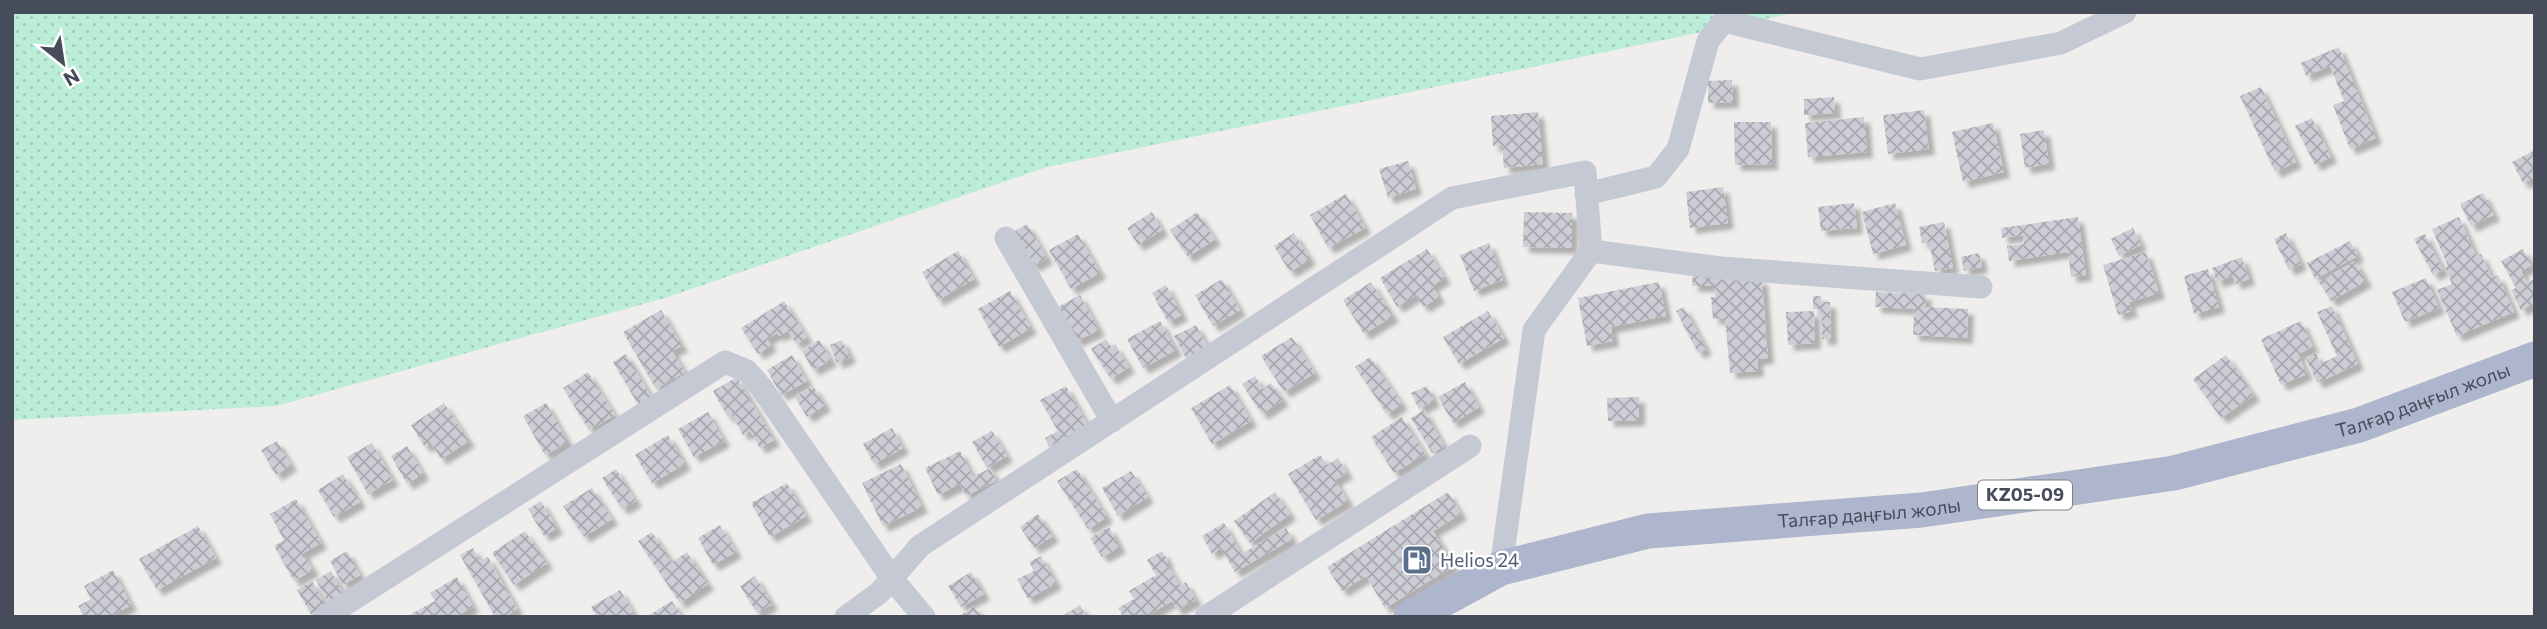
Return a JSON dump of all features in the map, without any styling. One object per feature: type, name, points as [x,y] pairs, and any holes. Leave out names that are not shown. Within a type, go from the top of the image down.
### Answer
[{"type":"main road","name":"Талғар даңғыл жолы","points":[[1411,617],[1502,568],[1648,531],[1922,510],[2174,473],[2359,425],[2535,359]]},
{"type":"street","points":[[1586,194],[1656,177],[1678,149],[1708,41],[1724,21],[1920,69],[2061,43],[2124,12]]},
{"type":"street","points":[[846,617],[893,580],[920,546],[1452,198],[1585,172],[1591,251],[1534,330],[1502,568]]},
{"type":"street","points":[[1006,238],[1112,421]]},
{"type":"street","points":[[1591,251],[1721,268],[1981,287]]},
{"type":"street","points":[[326,617],[725,362],[747,371],[761,387],[893,580],[924,617]]},
{"type":"street","points":[[1206,617],[1470,446]]},
{"type":"green space","points":[[12,12],[1799,12],[1047,167],[665,298],[276,406],[12,420]]},
{"type":"building","points":[[2339,47],[2376,138],[2350,149],[2333,105],[2344,101],[2330,66],[2306,76],[2301,63]]},
{"type":"building","points":[[1732,80],[1733,102],[1708,103],[1708,81]]},
{"type":"building","points":[[2261,87],[2296,162],[2275,172],[2240,96]]},
{"type":"building","points":[[1834,97],[1835,113],[1804,115],[1804,99]]},
{"type":"building","points":[[1924,110],[1929,149],[1888,154],[1883,115]]},
{"type":"building","points":[[1538,112],[1543,164],[1504,168],[1502,145],[1493,146],[1491,116]]},
{"type":"building","points":[[1864,117],[1867,152],[1808,157],[1805,123]]},
{"type":"building","points":[[2312,118],[2331,157],[2315,165],[2295,126]]},
{"type":"building","points":[[1734,122],[1771,122],[1772,164],[1735,165]]},
{"type":"building","points":[[1993,123],[2004,172],[1963,182],[1952,132]]},
{"type":"building","points":[[2044,130],[2049,164],[2025,168],[2020,134]]},
{"type":"building","points":[[2535,150],[2535,177],[2523,183],[2512,162]]},
{"type":"building","points":[[1408,161],[1416,189],[1388,198],[1379,169]]},
{"type":"building","points":[[1723,187],[1728,223],[1690,228],[1686,192]]},
{"type":"building","points":[[2483,193],[2494,215],[2471,226],[2460,204]]},
{"type":"building","points":[[1346,194],[1365,228],[1328,248],[1310,215]]},
{"type":"building","points":[[1854,203],[1857,228],[1821,231],[1818,207]]},
{"type":"building","points":[[1895,203],[1906,245],[1873,254],[1862,212]]},
{"type":"building","points":[[1152,212],[1162,230],[1138,245],[1127,228]]},
{"type":"building","points":[[1197,212],[1215,239],[1188,257],[1170,230]]},
{"type":"building","points":[[1524,212],[1572,213],[1572,248],[1523,247]]},
{"type":"building","points":[[2078,217],[2086,275],[2071,277],[2068,252],[2009,261],[2007,246],[2024,244],[2023,235],[2002,238],[2001,228]]},
{"type":"building","points":[[2459,217],[2476,256],[2481,254],[2492,278],[2498,275],[2514,312],[2457,336],[2437,290],[2452,284],[2445,267],[2448,266],[2432,229]]},
{"type":"building","points":[[1944,222],[1953,268],[1935,271],[1929,242],[1922,243],[1919,227]]},
{"type":"building","points":[[1027,224],[1047,258],[1033,266],[1013,232]]},
{"type":"building","points":[[2133,228],[2141,245],[2119,256],[2111,239]]},
{"type":"building","points":[[1294,233],[1310,259],[1290,272],[1274,246]]},
{"type":"building","points":[[2286,233],[2301,264],[2289,270],[2274,239]]},
{"type":"building","points":[[1078,234],[1100,273],[1071,289],[1049,250]]},
{"type":"building","points":[[2425,234],[2443,270],[2433,275],[2414,239]]},
{"type":"building","points":[[2350,241],[2358,256],[2315,279],[2307,263]]},
{"type":"building","points":[[1489,243],[1503,280],[1474,291],[1460,255]]},
{"type":"building","points":[[1427,249],[1445,278],[1432,286],[1439,297],[1423,307],[1416,295],[1397,307],[1380,278]]},
{"type":"building","points":[[2523,249],[2532,265],[2521,271],[2527,282],[2535,279],[2535,303],[2521,310],[2511,290],[2516,288],[2501,261]]},
{"type":"building","points":[[958,251],[974,279],[938,300],[922,272]]},
{"type":"building","points":[[2146,252],[2159,293],[2129,302],[2132,311],[2118,315],[2103,265]]},
{"type":"building","points":[[1979,253],[1982,267],[1964,271],[1961,257]]},
{"type":"building","points":[[2242,257],[2249,279],[2235,284],[2233,276],[2217,282],[2212,268]]},
{"type":"building","points":[[2355,261],[2366,281],[2331,301],[2319,282]]},
{"type":"building","points":[[2208,269],[2219,307],[2194,314],[2184,276]]},
{"type":"building","points":[[1693,274],[1762,279],[1768,358],[1757,359],[1758,371],[1730,373],[1725,318],[1713,319],[1711,297],[1715,297],[1714,286],[1692,286]]},
{"type":"building","points":[[2426,278],[2439,308],[2405,322],[2392,292]]},
{"type":"building","points":[[1222,279],[1240,310],[1213,326],[1195,295]]},
{"type":"building","points":[[1371,282],[1393,316],[1364,334],[1343,300]]},
{"type":"building","points":[[1659,282],[1666,316],[1611,327],[1613,341],[1587,346],[1578,298]]},
{"type":"building","points":[[1166,285],[1182,315],[1168,322],[1152,293]]},
{"type":"building","points":[[1010,291],[1031,328],[999,347],[978,309]]},
{"type":"building","points":[[1876,292],[1926,294],[1925,307],[1968,309],[1967,338],[1913,335],[1914,309],[1875,307]]},
{"type":"building","points":[[1080,295],[1099,330],[1076,341],[1058,307]]},
{"type":"building","points":[[1813,296],[1821,296],[1821,302],[1830,302],[1831,339],[1822,339],[1821,309],[1813,309]]},
{"type":"building","points":[[784,301],[807,337],[796,344],[788,331],[779,336],[777,333],[767,339],[771,345],[758,354],[741,328]]},
{"type":"building","points":[[2332,306],[2358,364],[2317,383],[2306,358],[2316,353],[2320,364],[2337,356],[2317,312]]},
{"type":"building","points":[[1684,307],[1706,349],[1698,353],[1676,311]]},
{"type":"building","points":[[661,310],[682,346],[672,351],[685,372],[656,389],[623,332]]},
{"type":"building","points":[[1488,311],[1504,338],[1459,364],[1443,337]]},
{"type":"building","points":[[1814,311],[1815,343],[1788,345],[1786,312]]},
{"type":"building","points":[[1160,321],[1176,350],[1143,368],[1127,339]]},
{"type":"building","points":[[2301,321],[2313,347],[2298,354],[2307,374],[2281,385],[2261,339]]},
{"type":"building","points":[[1196,325],[1209,349],[1187,360],[1174,336]]},
{"type":"building","points":[[1292,337],[1315,373],[1284,392],[1261,356]]},
{"type":"building","points":[[1106,339],[1112,348],[1115,345],[1129,367],[1111,379],[1091,349]]},
{"type":"building","points":[[819,340],[831,360],[813,370],[802,351]]},
{"type":"building","points":[[842,340],[850,357],[837,363],[830,345]]},
{"type":"building","points":[[626,354],[652,398],[639,406],[613,362]]},
{"type":"building","points":[[792,355],[807,381],[781,395],[767,370]]},
{"type":"building","points":[[2226,355],[2254,395],[2221,418],[2193,379]]},
{"type":"building","points":[[1370,357],[1402,404],[1387,414],[1355,367]]},
{"type":"building","points":[[588,372],[615,415],[589,430],[563,388]]},
{"type":"building","points":[[1255,376],[1263,389],[1271,383],[1283,400],[1262,414],[1242,384]]},
{"type":"building","points":[[737,377],[774,440],[760,448],[750,431],[743,435],[732,415],[728,417],[713,391]]},
{"type":"building","points":[[1465,382],[1479,407],[1453,423],[1438,397]]},
{"type":"building","points":[[1230,385],[1251,421],[1212,444],[1191,408]]},
{"type":"building","points":[[813,386],[825,405],[807,417],[795,397]]},
{"type":"building","points":[[1066,386],[1088,426],[1049,447],[1045,438],[1058,431],[1040,400]]},
{"type":"building","points":[[1427,386],[1434,401],[1419,409],[1411,393]]},
{"type":"building","points":[[1639,397],[1639,420],[1608,421],[1607,398]]},
{"type":"building","points":[[444,403],[469,441],[441,459],[431,443],[425,447],[411,425]]},
{"type":"building","points":[[546,403],[568,442],[545,455],[523,416]]},
{"type":"building","points":[[1424,410],[1444,446],[1432,453],[1411,418]]},
{"type":"building","points":[[708,412],[724,441],[694,457],[678,429]]},
{"type":"building","points":[[1402,417],[1425,454],[1394,473],[1371,437]]},
{"type":"building","points":[[892,428],[903,448],[874,464],[863,444]]},
{"type":"building","points":[[992,431],[1007,456],[987,468],[972,442]]},
{"type":"building","points":[[668,435],[685,464],[652,483],[635,455]]},
{"type":"building","points":[[277,441],[291,465],[276,475],[261,450]]},
{"type":"building","points":[[372,443],[393,480],[368,494],[347,457]]},
{"type":"building","points":[[407,446],[423,474],[407,484],[391,456]]},
{"type":"building","points":[[960,451],[973,477],[990,468],[996,481],[966,496],[960,484],[938,495],[925,468]]},
{"type":"building","points":[[1320,455],[1327,465],[1338,458],[1347,473],[1335,480],[1348,501],[1316,520],[1288,474]]},
{"type":"building","points":[[901,464],[922,507],[883,526],[862,483]]},
{"type":"building","points":[[616,469],[636,501],[622,509],[602,478]]},
{"type":"building","points":[[1077,469],[1107,517],[1088,529],[1057,481]]},
{"type":"building","points":[[1131,471],[1148,497],[1118,516],[1102,488]]},
{"type":"building","points":[[343,474],[360,502],[334,517],[318,490]]},
{"type":"building","points":[[787,483],[806,516],[770,537],[751,503]]},
{"type":"building","points":[[592,488],[612,519],[584,537],[563,506]]},
{"type":"building","points":[[1275,492],[1290,514],[1250,543],[1234,521]]},
{"type":"building","points":[[1448,492],[1461,514],[1433,531],[1454,566],[1385,608],[1366,576],[1342,591],[1327,567]]},
{"type":"building","points":[[296,499],[321,543],[303,553],[313,570],[294,581],[274,546],[284,540],[270,514]]},
{"type":"building","points":[[541,501],[557,528],[544,536],[528,509]]},
{"type":"building","points":[[1038,514],[1053,536],[1034,548],[1020,527]]},
{"type":"building","points":[[1224,523],[1241,554],[1286,528],[1292,539],[1235,572],[1221,548],[1212,554],[1202,536]]},
{"type":"building","points":[[720,525],[736,552],[713,565],[698,538]]},
{"type":"building","points":[[198,526],[216,558],[157,590],[139,559]]},
{"type":"building","points":[[1109,527],[1120,547],[1102,557],[1090,538]]},
{"type":"building","points":[[525,531],[547,563],[514,585],[492,553]]},
{"type":"building","points":[[652,532],[672,562],[687,552],[708,584],[680,603],[638,541]]},
{"type":"building","points":[[473,548],[480,561],[488,557],[517,609],[504,617],[495,617],[460,555]]},
{"type":"building","points":[[347,551],[360,575],[343,585],[330,561]]},
{"type":"building","points":[[1162,551],[1180,586],[1186,582],[1196,600],[1177,610],[1172,601],[1145,617],[1143,613],[1136,617],[1123,617],[1118,608],[1134,599],[1129,591],[1156,575],[1147,560]]},
{"type":"building","points":[[1041,556],[1056,583],[1028,599],[1017,579],[1034,571],[1029,562]]},
{"type":"building","points":[[113,570],[131,605],[109,617],[84,617],[78,606],[91,599],[84,586]]},
{"type":"building","points":[[331,571],[346,599],[331,608],[316,580]]},
{"type":"building","points":[[971,572],[984,594],[961,607],[948,586]]},
{"type":"building","points":[[755,576],[772,604],[757,613],[740,586]]},
{"type":"building","points":[[457,577],[473,607],[455,617],[413,617],[411,614],[435,601],[430,593]]},
{"type":"building","points":[[312,581],[327,607],[312,616],[297,590]]},
{"type":"building","points":[[620,590],[636,617],[597,617],[591,607]]},
{"type":"building","points":[[672,601],[682,617],[646,617]]},
{"type":"building","points":[[1080,605],[1087,617],[1061,617]]},
{"type":"building","points":[[974,606],[982,617],[958,617]]},
{"type":"place","name":"Helios 24","points":[[1417,560]]}]
